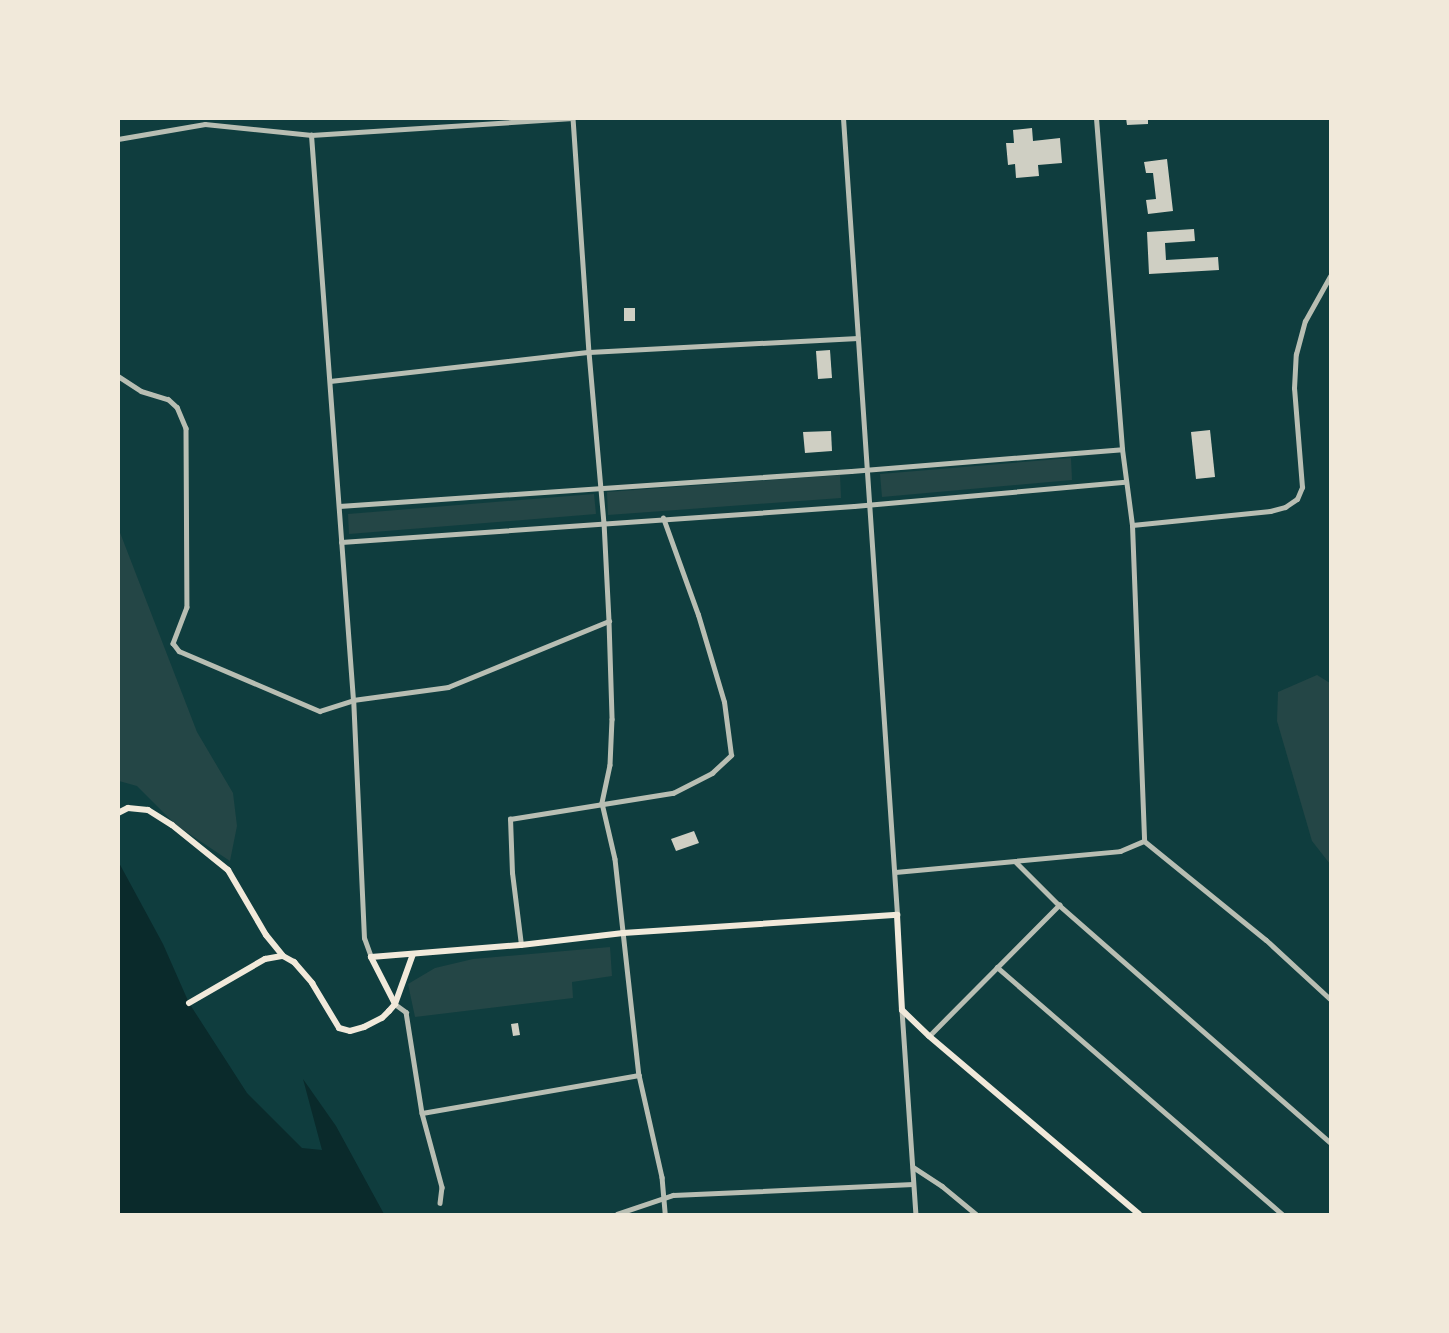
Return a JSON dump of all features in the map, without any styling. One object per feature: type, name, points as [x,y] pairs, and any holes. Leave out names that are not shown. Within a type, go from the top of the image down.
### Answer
[{"type":"main road","points":[[118,813],[128,808],[148,810],[211,854],[228,870],[266,935],[283,956],[294,962],[312,983],[339,1028],[350,1031],[382,1018],[395,1004],[413,954]]},
{"type":"main road","points":[[395,1004],[371,957],[521,945],[623,933],[897,915],[902,1010],[929,1036],[1139,1215]]},
{"type":"main road","points":[[189,1004],[265,959],[283,956]]},
{"type":"street","points":[[118,139],[205,124],[311,135],[572,118],[604,522],[609,621],[612,719],[610,765],[602,803],[615,859],[639,1075],[662,1177],[665,1215]]},
{"type":"street","points":[[843,118],[897,915]]},
{"type":"street","points":[[1096,118],[1122,449],[1132,525],[1144,841],[1266,940],[1330,999]]},
{"type":"street","points":[[311,135],[353,700],[364,938],[371,957]]},
{"type":"street","points":[[1132,525],[1270,511],[1285,507],[1297,499],[1302,487],[1295,374],[1296,354],[1305,321],[1330,276]]},
{"type":"street","points":[[330,381],[589,352],[858,338]]},
{"type":"street","points":[[118,376],[141,391],[168,399],[177,407],[186,428],[187,607],[173,643],[179,651],[320,711],[353,700],[448,687],[609,621]]},
{"type":"street","points":[[339,506],[1122,449]]},
{"type":"street","points":[[341,542],[870,504],[1125,482]]},
{"type":"street","points":[[521,945],[512,873],[510,819],[673,793],[712,773],[731,755],[724,702],[708,647],[663,518]]},
{"type":"street","points":[[895,872],[1120,851],[1144,841]]},
{"type":"street","points":[[1016,861],[1059,905],[1330,1142]]},
{"type":"street","points":[[929,1036],[1059,905]]},
{"type":"street","points":[[997,967],[1281,1215]]},
{"type":"street","points":[[395,1004],[406,1012],[422,1113],[442,1188],[440,1203]]},
{"type":"street","points":[[902,1010],[916,1215]]},
{"type":"street","points":[[422,1113],[639,1075]]},
{"type":"street","points":[[913,1167],[942,1186],[976,1215]]},
{"type":"street","points":[[617,1215],[673,1195],[914,1184]]},
{"type":"shaded area","points":[[1071,458],[1072,480],[882,497],[880,474]]},
{"type":"shaded area","points":[[840,475],[841,498],[608,515],[607,492]]},
{"type":"shaded area","points":[[594,494],[596,514],[349,534],[348,514]]},
{"type":"shaded area","points":[[119,530],[197,732],[233,793],[237,826],[230,861],[176,825],[137,786],[119,781]]},
{"type":"shaded area","points":[[1317,675],[1330,683],[1330,864],[1312,841],[1277,721],[1278,692]]},
{"type":"shaded area","points":[[118,861],[163,944],[189,1003],[247,1093],[302,1148],[322,1150],[303,1079],[336,1126],[384,1214],[119,1214]]},
{"type":"shaded area","points":[[610,947],[612,976],[572,982],[573,998],[415,1017],[408,984],[435,968],[473,959]]},
{"type":"building","points":[[1126,118],[1148,118],[1148,124],[1127,125]]},
{"type":"building","points":[[1032,128],[1033,141],[1060,138],[1062,163],[1038,165],[1039,176],[1016,178],[1015,164],[1008,165],[1006,143],[1014,143],[1013,130]]},
{"type":"building","points":[[1167,159],[1173,211],[1148,214],[1146,200],[1156,199],[1153,173],[1146,173],[1144,162]]},
{"type":"building","points":[[1194,229],[1195,241],[1165,243],[1166,260],[1218,257],[1219,270],[1149,274],[1147,232]]},
{"type":"building","points":[[624,308],[635,308],[635,321],[624,321]]},
{"type":"building","points":[[830,350],[832,378],[818,379],[816,351]]},
{"type":"building","points":[[1210,430],[1215,477],[1196,479],[1191,432]]},
{"type":"building","points":[[831,431],[832,451],[805,453],[803,432]]},
{"type":"building","points":[[694,831],[699,843],[676,851],[671,839]]},
{"type":"building","points":[[518,1023],[520,1035],[513,1036],[511,1024]]}]
